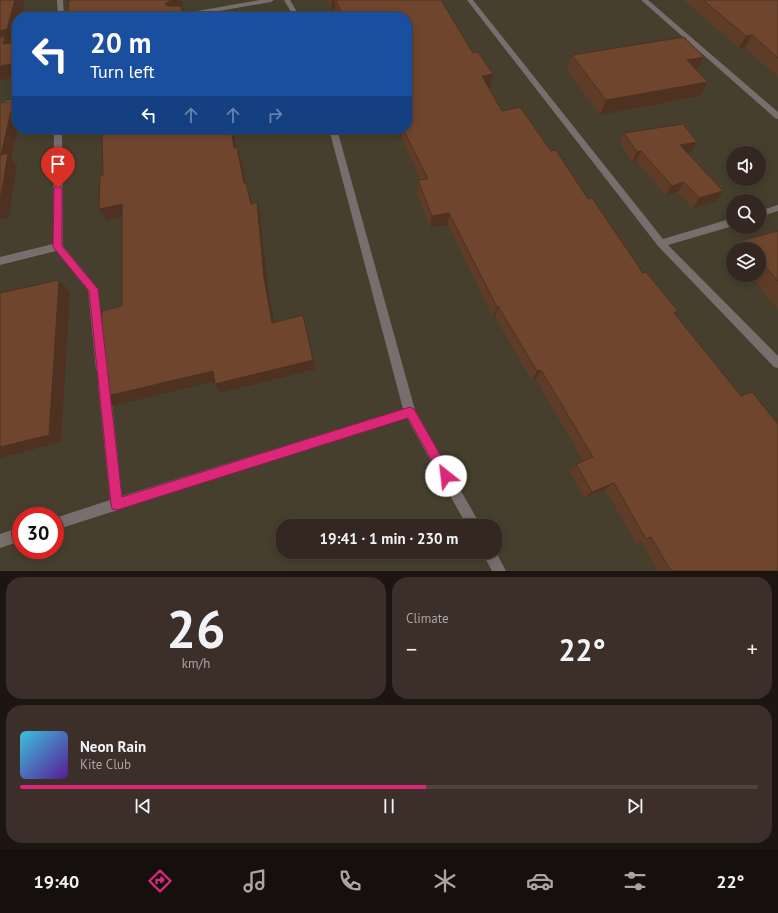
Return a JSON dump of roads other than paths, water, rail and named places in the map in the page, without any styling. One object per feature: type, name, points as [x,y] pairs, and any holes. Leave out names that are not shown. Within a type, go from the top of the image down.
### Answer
[{"type":"street","points":[[60,0],[61,12]]},
{"type":"street","points":[[203,12],[271,0]]},
{"type":"street","points":[[288,0],[294,12]]},
{"type":"street","points":[[470,0],[661,244],[778,363]]},
{"type":"street","points":[[644,0],[778,116]]},
{"type":"street","points":[[0,104],[12,102]]},
{"type":"street","points":[[58,134],[58,247],[93,289],[117,504]]},
{"type":"street","points":[[334,134],[410,412],[470,519]]},
{"type":"street","points":[[766,212],[778,208]]},
{"type":"street","points":[[661,244],[726,224]]},
{"type":"street","points":[[0,261],[58,247]]},
{"type":"street","points":[[64,521],[410,412]]},
{"type":"street","points":[[0,541],[12,537]]},
{"type":"street","points":[[492,559],[499,571]]}]
